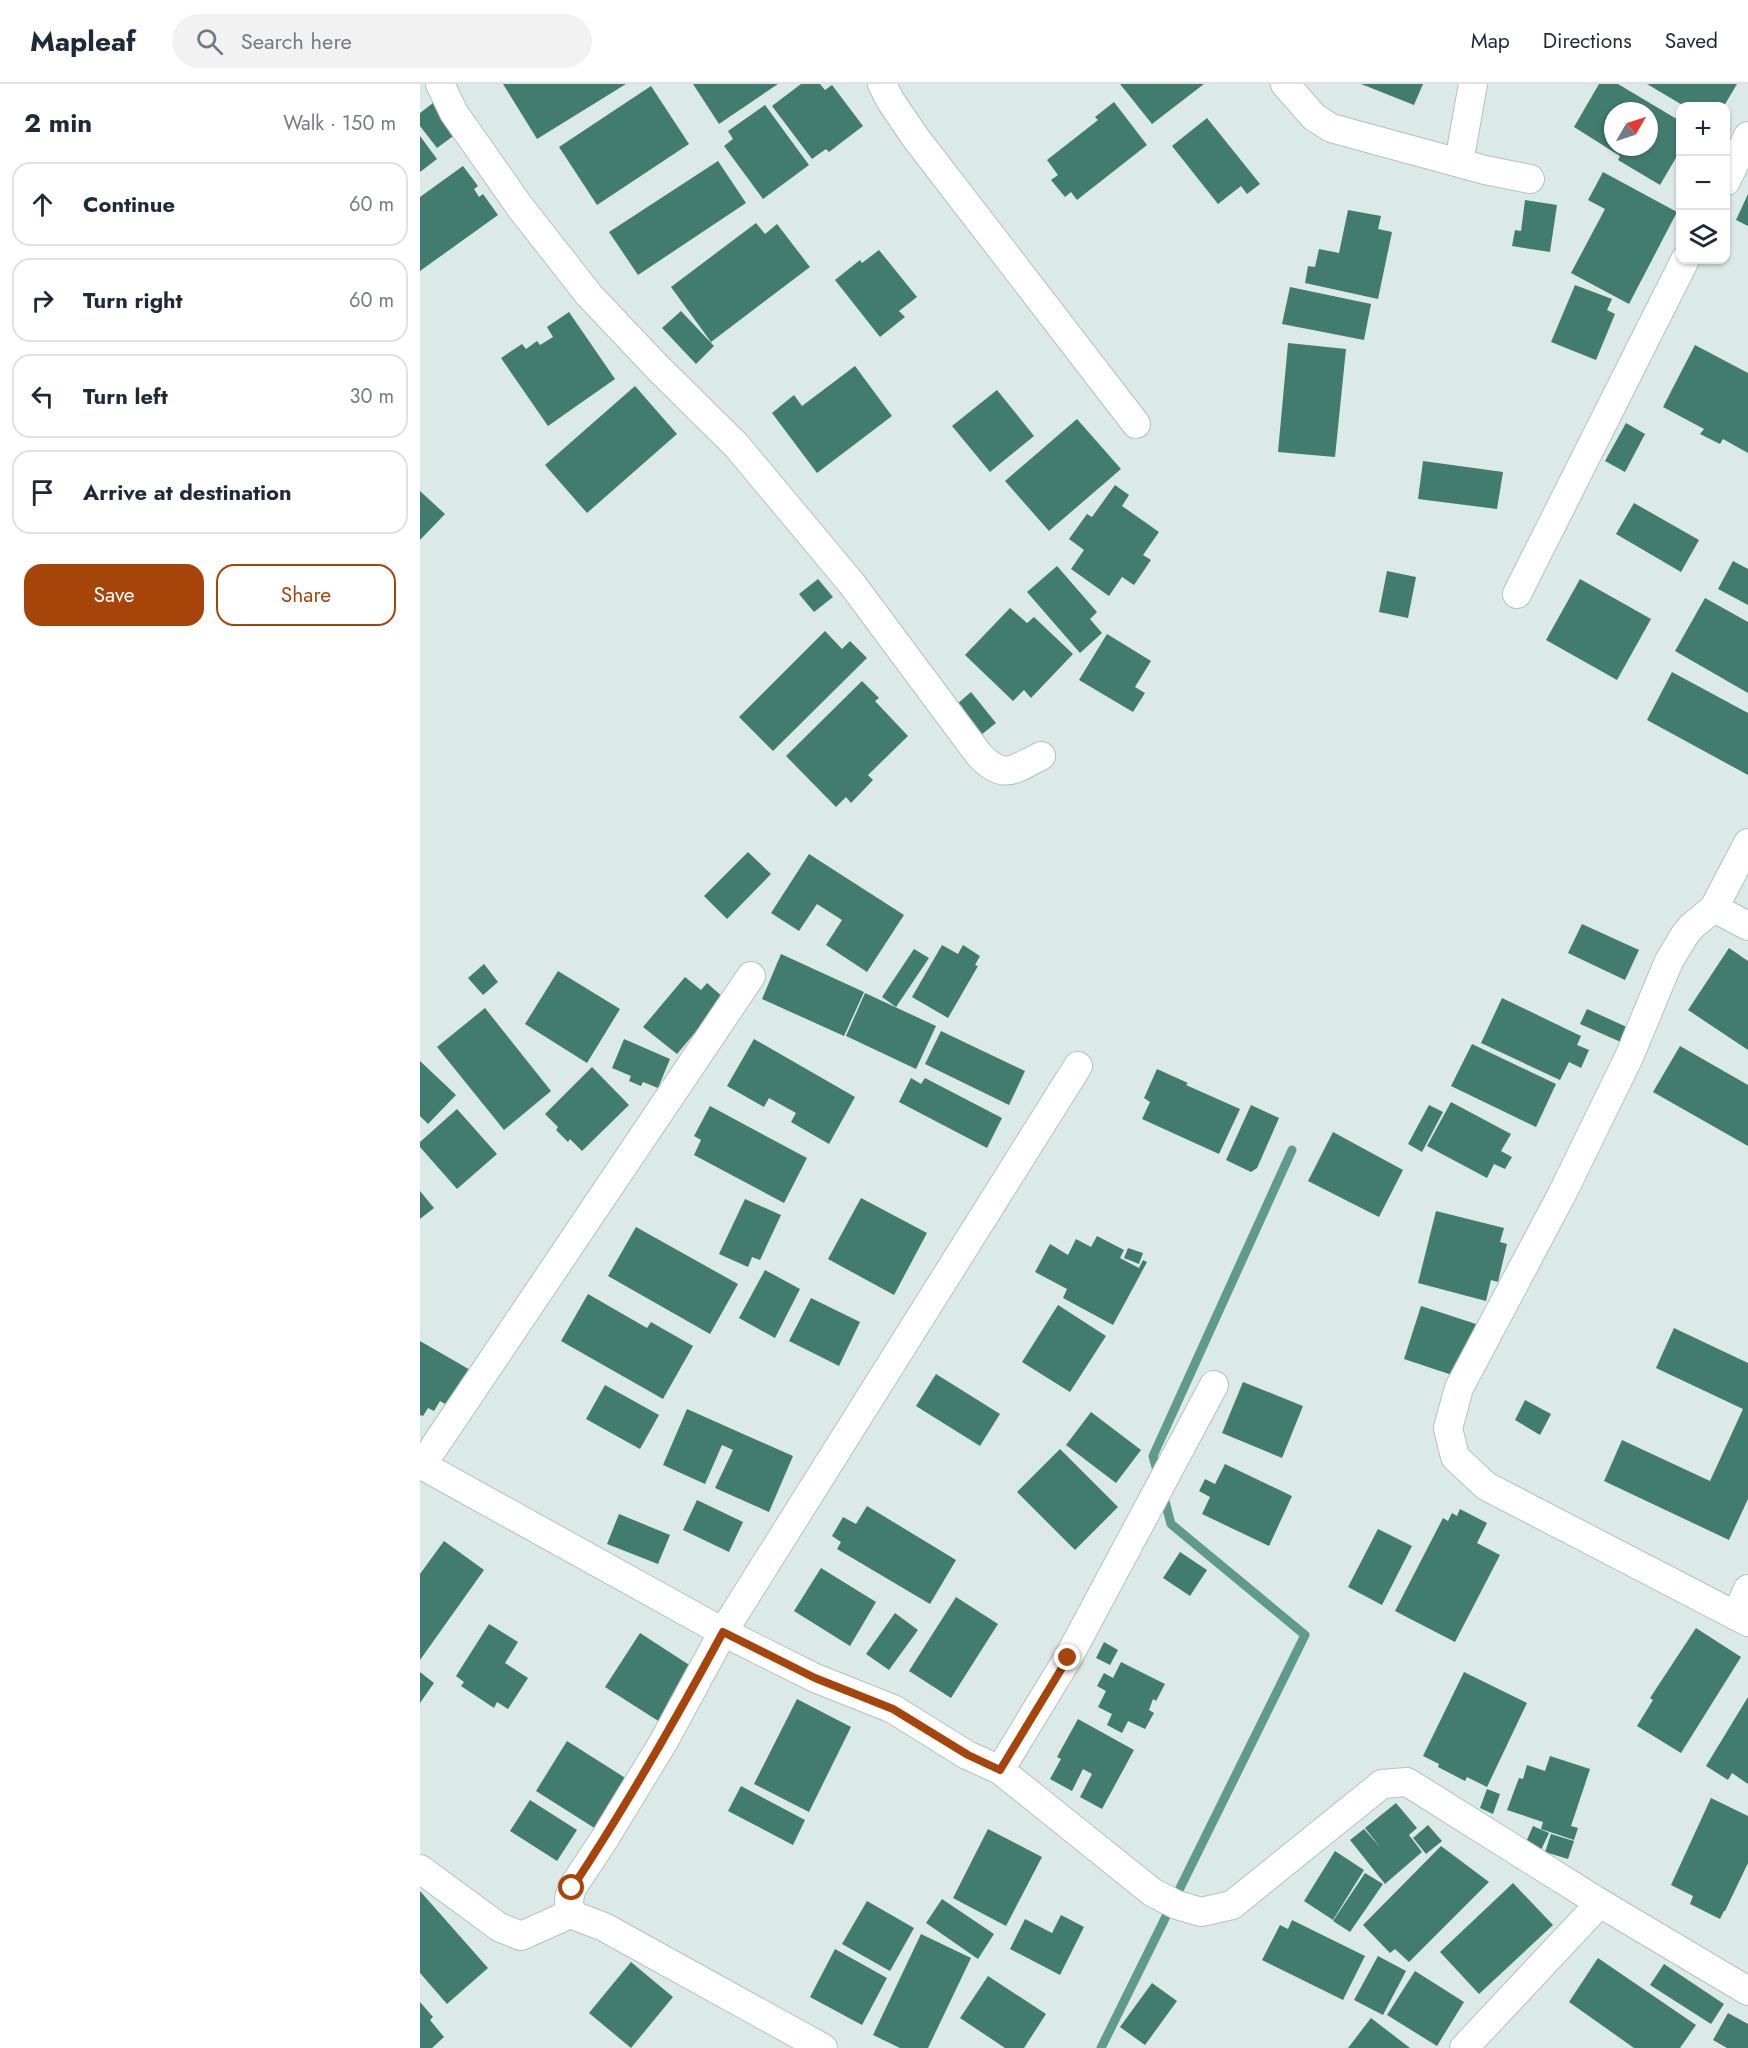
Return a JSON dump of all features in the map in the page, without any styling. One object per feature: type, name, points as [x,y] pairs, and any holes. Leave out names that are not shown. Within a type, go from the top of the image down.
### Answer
[{"type":"street","points":[[440,84],[454,113],[520,207],[589,295],[736,445],[852,584],[980,756],[992,768],[1007,772],[1041,756]]},
{"type":"street","points":[[882,84],[915,137],[1136,424]]},
{"type":"street","points":[[1285,84],[1314,117],[1331,128],[1485,170],[1530,179]]},
{"type":"street","points":[[1459,162],[1473,84]]},
{"type":"street","points":[[1730,170],[1748,136]]},
{"type":"street","points":[[1516,594],[1683,264]]},
{"type":"street","points":[[1748,843],[1714,908],[1691,927],[1669,962],[1629,1057],[1562,1194],[1460,1388],[1448,1428],[1455,1457],[1485,1486],[1742,1619],[1748,1589]]},
{"type":"street","points":[[1714,908],[1748,926]]},
{"type":"street","points":[[751,976],[421,1465],[723,1632],[815,1678],[893,1709],[968,1755],[1000,1770],[1152,1892],[1177,1905],[1201,1912],[1232,1905],[1382,1784],[1407,1782],[1600,1903],[1748,1991]]},
{"type":"street","points":[[570,1914],[569,1899],[572,1888],[664,1742],[723,1632],[1078,1066]]},
{"type":"street","points":[[1000,1770],[1068,1658],[1214,1384]]},
{"type":"street","points":[[420,1869],[499,1926],[521,1936],[570,1914],[604,1927],[823,2048]]},
{"type":"street","points":[[1464,2048],[1600,1903]]},
{"type":"building","points":[[503,84],[626,84],[537,139]]},
{"type":"building","points":[[693,84],[778,84],[719,124]]},
{"type":"building","points":[[801,84],[820,84],[825,90],[832,85],[863,126],[829,152],[826,149],[812,159],[772,106]]},
{"type":"building","points":[[1120,84],[1204,84],[1152,124]]},
{"type":"building","points":[[1361,84],[1423,84],[1414,105]]},
{"type":"building","points":[[1599,84],[1618,84],[1648,102],[1604,102],[1604,146],[1574,127]]},
{"type":"building","points":[[1647,84],[1737,84],[1726,102],[1677,102]]},
{"type":"building","points":[[651,86],[689,144],[597,205],[559,147]]},
{"type":"building","points":[[1114,102],[1147,145],[1077,200],[1071,192],[1065,197],[1051,180],[1058,175],[1047,160],[1098,120],[1095,117]]},
{"type":"building","points":[[433,103],[456,134],[437,148],[420,126],[420,113]]},
{"type":"building","points":[[765,105],[809,165],[763,199],[724,146],[733,139],[728,131]]},
{"type":"building","points":[[1658,108],[1676,119],[1676,158],[1660,185],[1618,160],[1620,156],[1658,156]]},
{"type":"building","points":[[1207,118],[1260,184],[1247,194],[1241,186],[1218,204],[1172,146]]},
{"type":"building","points":[[420,136],[437,159],[420,172]]},
{"type":"building","points":[[718,161],[746,203],[638,275],[609,232]]},
{"type":"building","points":[[463,166],[478,186],[474,189],[479,197],[483,194],[498,215],[420,271],[420,197]]},
{"type":"building","points":[[1603,172],[1676,211],[1629,304],[1571,273],[1605,209],[1588,200]]},
{"type":"building","points":[[1748,194],[1748,226],[1736,220]]},
{"type":"building","points":[[1525,200],[1557,205],[1550,252],[1512,246],[1515,230],[1521,231]]},
{"type":"building","points":[[1348,210],[1381,216],[1378,229],[1392,232],[1378,299],[1305,283],[1308,266],[1315,267],[1319,249],[1339,253]]},
{"type":"building","points":[[756,223],[765,234],[777,224],[810,267],[711,342],[671,287]]},
{"type":"building","points":[[879,250],[917,297],[899,311],[905,317],[880,337],[835,280],[860,260],[862,263]]},
{"type":"building","points":[[1575,285],[1612,299],[1607,310],[1615,314],[1596,360],[1551,342]]},
{"type":"building","points":[[1290,287],[1371,304],[1364,340],[1282,324]]},
{"type":"building","points":[[681,311],[714,346],[696,364],[662,328]]},
{"type":"building","points":[[569,312],[615,379],[548,426],[501,358],[522,344],[526,349],[537,341],[540,345],[553,337],[547,327]]},
{"type":"building","points":[[1288,343],[1346,349],[1335,457],[1278,452]]},
{"type":"building","points":[[1695,345],[1748,373],[1748,453],[1723,439],[1720,444],[1700,434],[1704,429],[1663,407]]},
{"type":"building","points":[[855,366],[892,416],[817,473],[772,413],[794,395],[802,406]]},
{"type":"building","points":[[635,386],[677,434],[587,513],[545,465]]},
{"type":"building","points":[[997,390],[1034,436],[990,472],[952,426]]},
{"type":"building","points":[[1077,419],[1121,469],[1049,531],[1005,481]]},
{"type":"building","points":[[1626,423],[1645,434],[1625,472],[1605,461]]},
{"type":"building","points":[[1423,461],[1503,472],[1497,509],[1418,499]]},
{"type":"building","points":[[1115,485],[1129,495],[1122,506],[1159,532],[1143,555],[1151,560],[1134,585],[1122,577],[1109,596],[1071,569],[1084,550],[1069,539],[1087,514],[1092,517]]},
{"type":"building","points":[[420,491],[445,514],[420,540]]},
{"type":"building","points":[[1634,503],[1699,540],[1681,572],[1616,534]]},
{"type":"building","points":[[1733,561],[1748,569],[1748,605],[1718,589]]},
{"type":"building","points":[[1057,566],[1097,612],[1090,619],[1102,633],[1080,653],[1027,592]]},
{"type":"building","points":[[1387,571],[1416,577],[1408,618],[1379,612]]},
{"type":"building","points":[[818,579],[833,597],[814,612],[799,594]]},
{"type":"building","points":[[1580,579],[1651,619],[1617,680],[1546,640]]},
{"type":"building","points":[[1705,598],[1748,622],[1748,693],[1675,651]]},
{"type":"building","points":[[1010,608],[1027,623],[1034,617],[1073,654],[1031,698],[1024,690],[1013,701],[965,655]]},
{"type":"building","points":[[825,631],[842,649],[850,641],[867,658],[773,751],[739,717]]},
{"type":"building","points":[[1107,634],[1151,661],[1135,687],[1145,693],[1133,712],[1079,680]]},
{"type":"building","points":[[1672,672],[1748,713],[1748,775],[1647,720]]},
{"type":"building","points":[[862,681],[879,698],[875,701],[908,736],[868,775],[873,780],[851,803],[846,797],[836,807],[786,756]]},
{"type":"building","points":[[971,692],[996,723],[981,735],[956,705]]},
{"type":"building","points":[[748,852],[771,874],[727,919],[704,896]]},
{"type":"building","points":[[809,854],[904,915],[867,972],[826,945],[842,920],[817,904],[799,931],[771,913]]},
{"type":"building","points":[[1582,924],[1639,950],[1625,980],[1568,953]]},
{"type":"building","points":[[942,945],[958,954],[963,945],[980,956],[975,965],[978,966],[948,1018],[912,997]]},
{"type":"building","points":[[1729,948],[1748,961],[1748,1050],[1688,1010]]},
{"type":"building","points":[[914,949],[929,958],[896,1007],[882,997]]},
{"type":"building","points":[[781,954],[864,992],[844,1036],[762,999]]},
{"type":"building","points":[[484,964],[498,982],[483,995],[468,978]]},
{"type":"building","points":[[558,971],[620,1009],[587,1063],[525,1024]]},
{"type":"building","points":[[685,977],[701,990],[707,983],[724,998],[677,1054],[643,1027]]},
{"type":"building","points":[[865,993],[936,1026],[916,1069],[846,1036]]},
{"type":"building","points":[[1502,998],[1581,1036],[1577,1045],[1589,1050],[1581,1068],[1569,1062],[1560,1080],[1481,1043]]},
{"type":"building","points":[[485,1008],[551,1091],[504,1130],[437,1047]]},
{"type":"building","points":[[1587,1009],[1629,1028],[1623,1043],[1580,1024]]},
{"type":"building","points":[[941,1031],[1025,1071],[1009,1105],[925,1064]]},
{"type":"building","points":[[624,1039],[670,1059],[658,1088],[643,1082],[641,1086],[629,1081],[631,1076],[612,1068]]},
{"type":"building","points":[[754,1039],[855,1097],[829,1144],[791,1122],[796,1113],[769,1098],[764,1107],[727,1086]]},
{"type":"building","points":[[1472,1044],[1556,1084],[1536,1127],[1451,1086]]},
{"type":"building","points":[[1680,1046],[1748,1085],[1748,1146],[1653,1092]]},
{"type":"building","points":[[420,1061],[456,1095],[428,1124],[420,1116]]},
{"type":"building","points":[[592,1067],[629,1105],[582,1151],[556,1130],[558,1127],[545,1114]]},
{"type":"building","points":[[1157,1069],[1188,1083],[1186,1085],[1240,1109],[1219,1154],[1142,1119],[1150,1102],[1144,1098]]},
{"type":"building","points":[[911,1078],[921,1084],[925,1078],[1002,1118],[987,1148],[899,1102]]},
{"type":"building","points":[[1451,1102],[1511,1134],[1501,1151],[1512,1157],[1505,1169],[1494,1164],[1487,1178],[1427,1146]]},
{"type":"building","points":[[1251,1105],[1279,1118],[1257,1168],[1251,1172],[1226,1160]]},
{"type":"building","points":[[1429,1105],[1443,1112],[1422,1152],[1408,1144]]},
{"type":"building","points":[[710,1106],[807,1158],[784,1203],[694,1155],[701,1140],[694,1136]]},
{"type":"building","points":[[457,1109],[497,1154],[457,1189],[420,1147],[420,1142]]},
{"type":"building","points":[[1333,1132],[1403,1170],[1379,1217],[1308,1181]]},
{"type":"building","points":[[420,1191],[434,1208],[420,1219]]},
{"type":"building","points":[[861,1198],[927,1233],[894,1295],[828,1259]]},
{"type":"building","points":[[745,1199],[781,1215],[760,1260],[752,1257],[748,1267],[719,1254]]},
{"type":"building","points":[[1436,1211],[1504,1228],[1500,1242],[1507,1244],[1498,1282],[1491,1280],[1486,1301],[1418,1283]]},
{"type":"building","points":[[636,1227],[738,1284],[710,1334],[608,1276]]},
{"type":"building","points":[[1097,1236],[1124,1250],[1120,1258],[1139,1268],[1143,1260],[1147,1262],[1113,1325],[1063,1298],[1067,1289],[1035,1272],[1050,1244],[1068,1255],[1076,1239],[1091,1247]]},
{"type":"building","points":[[1128,1248],[1143,1253],[1139,1264],[1124,1258]]},
{"type":"building","points":[[765,1270],[800,1289],[775,1338],[739,1318]]},
{"type":"building","points":[[588,1294],[647,1328],[651,1322],[693,1346],[663,1399],[561,1341]]},
{"type":"building","points":[[811,1298],[860,1322],[839,1366],[789,1341]]},
{"type":"building","points":[[1058,1305],[1106,1336],[1070,1392],[1022,1362]]},
{"type":"building","points":[[1421,1306],[1476,1324],[1458,1377],[1404,1359]]},
{"type":"building","points":[[1674,1328],[1748,1363],[1748,1499],[1729,1540],[1604,1481],[1622,1440],[1710,1481],[1743,1409],[1656,1368]]},
{"type":"building","points":[[420,1341],[472,1371],[452,1408],[440,1401],[434,1411],[428,1408],[423,1416],[420,1415]]},
{"type":"building","points":[[936,1374],[1000,1414],[980,1446],[916,1406]]},
{"type":"building","points":[[1243,1382],[1303,1406],[1282,1458],[1222,1433]]},
{"type":"building","points":[[605,1385],[659,1415],[640,1449],[586,1419]]},
{"type":"building","points":[[1525,1400],[1551,1414],[1540,1435],[1515,1420]]},
{"type":"building","points":[[687,1409],[793,1456],[769,1512],[715,1488],[733,1450],[722,1445],[705,1484],[663,1465]]},
{"type":"building","points":[[1091,1412],[1141,1450],[1116,1483],[1066,1445]]},
{"type":"building","points":[[1060,1449],[1118,1507],[1075,1550],[1017,1492]]},
{"type":"building","points":[[1225,1464],[1292,1496],[1269,1546],[1202,1514],[1210,1497],[1199,1491],[1205,1479],[1215,1484]]},
{"type":"building","points":[[697,1500],[743,1522],[729,1552],[683,1530]]},
{"type":"building","points":[[867,1506],[956,1560],[930,1604],[837,1549],[841,1542],[832,1536],[843,1517],[856,1524]]},
{"type":"building","points":[[1460,1509],[1487,1523],[1477,1543],[1500,1555],[1455,1642],[1395,1611],[1443,1518],[1448,1521],[1452,1513],[1457,1516]]},
{"type":"building","points":[[619,1514],[670,1535],[658,1564],[607,1544]]},
{"type":"building","points":[[1378,1529],[1412,1546],[1382,1605],[1348,1587]]},
{"type":"building","points":[[444,1541],[484,1570],[420,1660],[420,1574]]},
{"type":"building","points":[[1180,1552],[1207,1570],[1190,1596],[1163,1578]]},
{"type":"building","points":[[821,1568],[876,1602],[850,1646],[794,1611]]},
{"type":"building","points":[[956,1597],[998,1624],[951,1698],[909,1671]]},
{"type":"building","points":[[895,1613],[918,1630],[889,1670],[866,1654]]},
{"type":"building","points":[[489,1624],[518,1642],[505,1663],[528,1678],[508,1709],[497,1702],[494,1708],[461,1686],[464,1682],[456,1676]]},
{"type":"building","points":[[1696,1628],[1741,1657],[1681,1753],[1637,1726],[1653,1700],[1650,1698]]},
{"type":"building","points":[[640,1633],[697,1670],[663,1724],[605,1687]]},
{"type":"building","points":[[1104,1642],[1118,1650],[1110,1665],[1096,1658]]},
{"type":"building","points":[[1121,1662],[1165,1684],[1156,1701],[1153,1699],[1149,1710],[1154,1713],[1145,1729],[1128,1721],[1122,1733],[1107,1725],[1112,1714],[1098,1707],[1106,1691],[1097,1686],[1104,1673],[1113,1678]]},
{"type":"building","points":[[420,1672],[434,1683],[420,1703]]},
{"type":"building","points":[[1464,1672],[1527,1703],[1487,1787],[1467,1777],[1465,1781],[1423,1756]]},
{"type":"building","points":[[1748,1697],[1748,1784],[1732,1773],[1728,1780],[1706,1766]]},
{"type":"building","points":[[797,1699],[851,1727],[809,1812],[754,1784]]},
{"type":"building","points":[[1078,1719],[1134,1750],[1102,1809],[1080,1797],[1092,1774],[1083,1769],[1072,1791],[1050,1779],[1061,1759],[1057,1757]]},
{"type":"building","points":[[567,1741],[627,1779],[596,1829],[536,1791]]},
{"type":"building","points":[[1550,1756],[1590,1769],[1571,1826],[1578,1828],[1574,1840],[1541,1829],[1543,1822],[1507,1810],[1519,1778],[1523,1779],[1527,1765],[1545,1771]]},
{"type":"building","points":[[741,1786],[805,1820],[793,1845],[728,1811]]},
{"type":"building","points":[[1487,1789],[1500,1794],[1493,1814],[1480,1808]]},
{"type":"building","points":[[1711,1798],[1748,1816],[1748,1863],[1720,1919],[1690,1904],[1693,1896],[1671,1885]]},
{"type":"building","points":[[530,1800],[577,1830],[557,1861],[510,1831]]},
{"type":"building","points":[[1396,1803],[1417,1828],[1409,1835],[1422,1852],[1385,1884],[1350,1840],[1364,1829],[1380,1847],[1365,1828]]},
{"type":"building","points":[[1428,1825],[1442,1841],[1426,1854],[1413,1838]]},
{"type":"building","points":[[1533,1826],[1549,1833],[1541,1850],[1526,1842]]},
{"type":"building","points":[[988,1829],[1042,1857],[1006,1926],[953,1898]]},
{"type":"building","points":[[1551,1834],[1574,1841],[1568,1859],[1545,1852]]},
{"type":"building","points":[[1441,1846],[1489,1882],[1409,1962],[1395,1949],[1390,1953],[1363,1925]]},
{"type":"building","points":[[1335,1851],[1364,1870],[1333,1920],[1304,1901]]},
{"type":"building","points":[[1365,1873],[1383,1884],[1350,1932],[1333,1921]]},
{"type":"building","points":[[1513,1883],[1553,1925],[1479,1994],[1440,1952]]},
{"type":"building","points":[[420,1891],[488,1968],[447,2004],[420,1973]]},
{"type":"building","points":[[942,1899],[994,1934],[978,1959],[926,1923]]},
{"type":"building","points":[[867,1901],[914,1928],[890,1971],[842,1944]]},
{"type":"building","points":[[1061,1915],[1084,1927],[1060,1975],[1010,1949],[1025,1919],[1052,1933]]},
{"type":"building","points":[[1292,1920],[1365,1956],[1343,2000],[1262,1960],[1280,1925],[1288,1929]]},
{"type":"building","points":[[921,1934],[971,1958],[928,2048],[900,2048],[873,2035]]},
{"type":"building","points":[[835,1949],[887,1978],[862,2025],[810,1997]]},
{"type":"building","points":[[1378,1956],[1406,1971],[1383,2015],[1354,2000]]},
{"type":"building","points":[[1598,1958],[1696,2025],[1680,2048],[1634,2048],[1569,2002]]},
{"type":"building","points":[[631,1962],[673,1997],[631,2048],[589,2013]]},
{"type":"building","points":[[1664,1964],[1724,2004],[1711,2024],[1650,1985]]},
{"type":"building","points":[[1415,1971],[1464,2002],[1437,2046],[1387,2015]]},
{"type":"building","points":[[988,1976],[1046,2014],[1024,2048],[1005,2048],[960,2018]]},
{"type":"building","points":[[1152,1983],[1177,2001],[1145,2045],[1120,2027]]},
{"type":"building","points":[[420,2002],[433,2017],[430,2020],[444,2037],[432,2048],[420,2048]]},
{"type":"building","points":[[1728,2013],[1748,2024],[1748,2048],[1727,2048],[1713,2040]]},
{"type":"building","points":[[1371,2018],[1410,2048],[1348,2048]]},
{"type":"waterway","points":[[1158,1474],[1153,1456],[1292,1150]]},
{"type":"waterway","points":[[1101,2048],[1305,1635],[1171,1524],[1163,1494]]},
{"type":"route","points":[[572,1888],[664,1742],[723,1632],[815,1678],[893,1709],[968,1755],[1000,1770],[1068,1658]]}]
